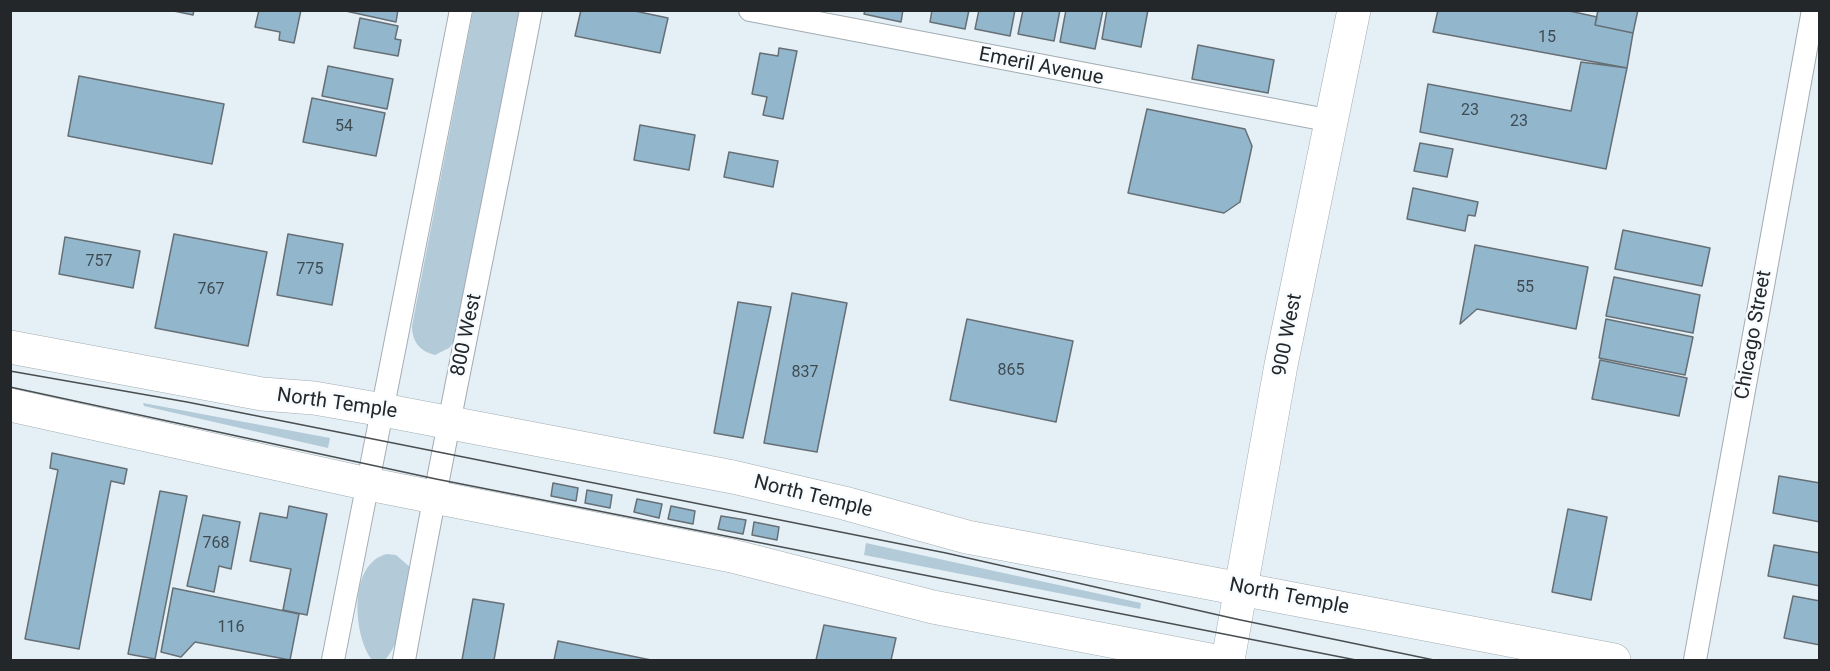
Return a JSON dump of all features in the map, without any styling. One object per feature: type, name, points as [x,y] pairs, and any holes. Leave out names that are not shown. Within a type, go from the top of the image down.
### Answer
[{"type":"main road","name":"900 West","points":[[1228,660],[1281,365],[1354,10]]},
{"type":"main road","name":"North Temple","points":[[10,347],[238,390],[314,398],[383,410],[733,477],[844,503],[968,537],[1614,660]]},
{"type":"main road","points":[[10,405],[368,484],[732,556],[933,607],[1210,660]]},
{"type":"street","points":[[333,660],[461,10]]},
{"type":"street","name":"800 West","points":[[404,660],[433,497],[531,10]]},
{"type":"street","name":"Emeril Avenue","points":[[750,10],[1332,121]]},
{"type":"street","name":"Chicago Street","points":[[1695,660],[1814,10]]},
{"type":"shaded area","points":[[473,11],[522,11],[455,341],[449,348],[435,355],[418,345],[413,336],[412,326]]},
{"type":"shaded area","points":[[143,403],[330,438],[328,448],[144,406]]},
{"type":"shaded area","points":[[866,543],[1141,603],[1140,609],[864,555]]},
{"type":"shaded area","points":[[387,554],[396,555],[410,567],[406,604],[401,628],[392,650],[385,660],[372,660],[361,634],[358,618],[360,585],[374,560]]},
{"type":"building","points":[[169,10],[194,10],[193,15]]},
{"type":"building","points":[[259,10],[301,10],[294,43],[279,40],[280,32],[255,27]]},
{"type":"building","points":[[341,10],[398,10],[396,22]]},
{"type":"building","points":[[581,10],[630,10],[668,18],[660,53],[575,36]]},
{"type":"building","points":[[865,10],[903,10],[901,22],[864,14]]},
{"type":"building","points":[[932,10],[969,10],[965,29],[930,22]]},
{"type":"building","points":[[979,10],[1015,10],[1010,36],[975,29]]},
{"type":"building","points":[[1023,10],[1060,10],[1054,41],[1018,34]]},
{"type":"building","points":[[1066,10],[1103,10],[1095,49],[1060,42]]},
{"type":"building","points":[[1107,10],[1148,10],[1141,47],[1102,39]]},
{"type":"building","points":[[1438,10],[1565,10],[1597,17],[1595,25],[1633,33],[1627,68],[1433,32]]},
{"type":"building","points":[[1598,10],[1638,10],[1633,33],[1595,25]]},
{"type":"building","points":[[360,18],[398,26],[395,39],[401,40],[398,56],[354,48]]},
{"type":"building","points":[[1198,45],[1274,60],[1268,93],[1192,79]]},
{"type":"building","points":[[779,48],[797,51],[783,119],[763,115],[767,97],[752,94],[760,53],[778,56]]},
{"type":"building","points":[[1581,62],[1627,68],[1606,169],[1420,132],[1428,84],[1571,111]]},
{"type":"building","points":[[328,66],[393,79],[387,109],[322,96]]},
{"type":"building","points":[[79,76],[224,104],[212,164],[68,136]]},
{"type":"building","points":[[312,98],[385,113],[376,156],[303,142]]},
{"type":"building","points":[[1147,109],[1245,129],[1252,146],[1240,202],[1224,213],[1128,193]]},
{"type":"building","points":[[640,125],[695,135],[689,170],[634,160]]},
{"type":"building","points":[[1420,143],[1453,149],[1447,177],[1414,171]]},
{"type":"building","points":[[729,152],[778,161],[773,187],[724,177]]},
{"type":"building","points":[[1413,188],[1478,202],[1475,216],[1468,215],[1465,231],[1407,219]]},
{"type":"building","points":[[1623,230],[1710,248],[1702,286],[1615,269]]},
{"type":"building","points":[[174,234],[267,252],[248,346],[155,328]]},
{"type":"building","points":[[288,234],[343,244],[332,305],[277,295]]},
{"type":"building","points":[[65,237],[140,251],[133,288],[59,274]]},
{"type":"building","points":[[1475,245],[1588,267],[1576,329],[1477,309],[1460,324]]},
{"type":"building","points":[[1614,277],[1700,295],[1693,333],[1606,316]]},
{"type":"building","points":[[792,293],[847,303],[817,452],[764,443]]},
{"type":"building","points":[[738,302],[771,307],[743,438],[714,433]]},
{"type":"building","points":[[967,319],[1073,341],[1056,422],[950,400]]},
{"type":"building","points":[[1606,319],[1693,337],[1685,375],[1599,358]]},
{"type":"building","points":[[1600,360],[1687,378],[1679,416],[1592,399]]},
{"type":"building","points":[[52,453],[127,469],[124,484],[111,481],[79,649],[25,639],[58,470],[50,468]]},
{"type":"building","points":[[1779,476],[1820,483],[1820,522],[1773,513]]},
{"type":"building","points":[[553,483],[578,488],[576,501],[551,496]]},
{"type":"building","points":[[587,490],[612,495],[610,508],[585,503]]},
{"type":"building","points":[[160,491],[187,496],[155,659],[128,654]]},
{"type":"building","points":[[637,499],[662,504],[659,518],[634,512]]},
{"type":"building","points":[[289,506],[327,514],[307,615],[283,610],[291,569],[250,561],[260,513],[287,518]]},
{"type":"building","points":[[671,506],[695,511],[693,524],[668,519]]},
{"type":"building","points":[[1568,509],[1607,517],[1591,600],[1552,592]]},
{"type":"building","points":[[203,515],[240,522],[231,569],[219,566],[214,592],[187,586]]},
{"type":"building","points":[[721,516],[746,520],[743,534],[718,529]]},
{"type":"building","points":[[754,522],[779,527],[777,540],[752,535]]},
{"type":"building","points":[[1774,545],[1820,553],[1820,586],[1768,576]]},
{"type":"building","points":[[173,588],[299,614],[290,660],[195,642],[181,657],[161,652]]},
{"type":"building","points":[[1793,596],[1820,601],[1820,645],[1784,638]]},
{"type":"building","points":[[473,599],[504,604],[494,660],[462,660]]},
{"type":"building","points":[[824,625],[896,638],[891,660],[816,660]]},
{"type":"building","points":[[558,641],[651,660],[554,660]]},
{"type":"tram line","points":[[10,371],[187,402],[946,553],[1236,619],[1434,660]]},
{"type":"tram line","points":[[10,387],[436,479],[1356,660]]}]
